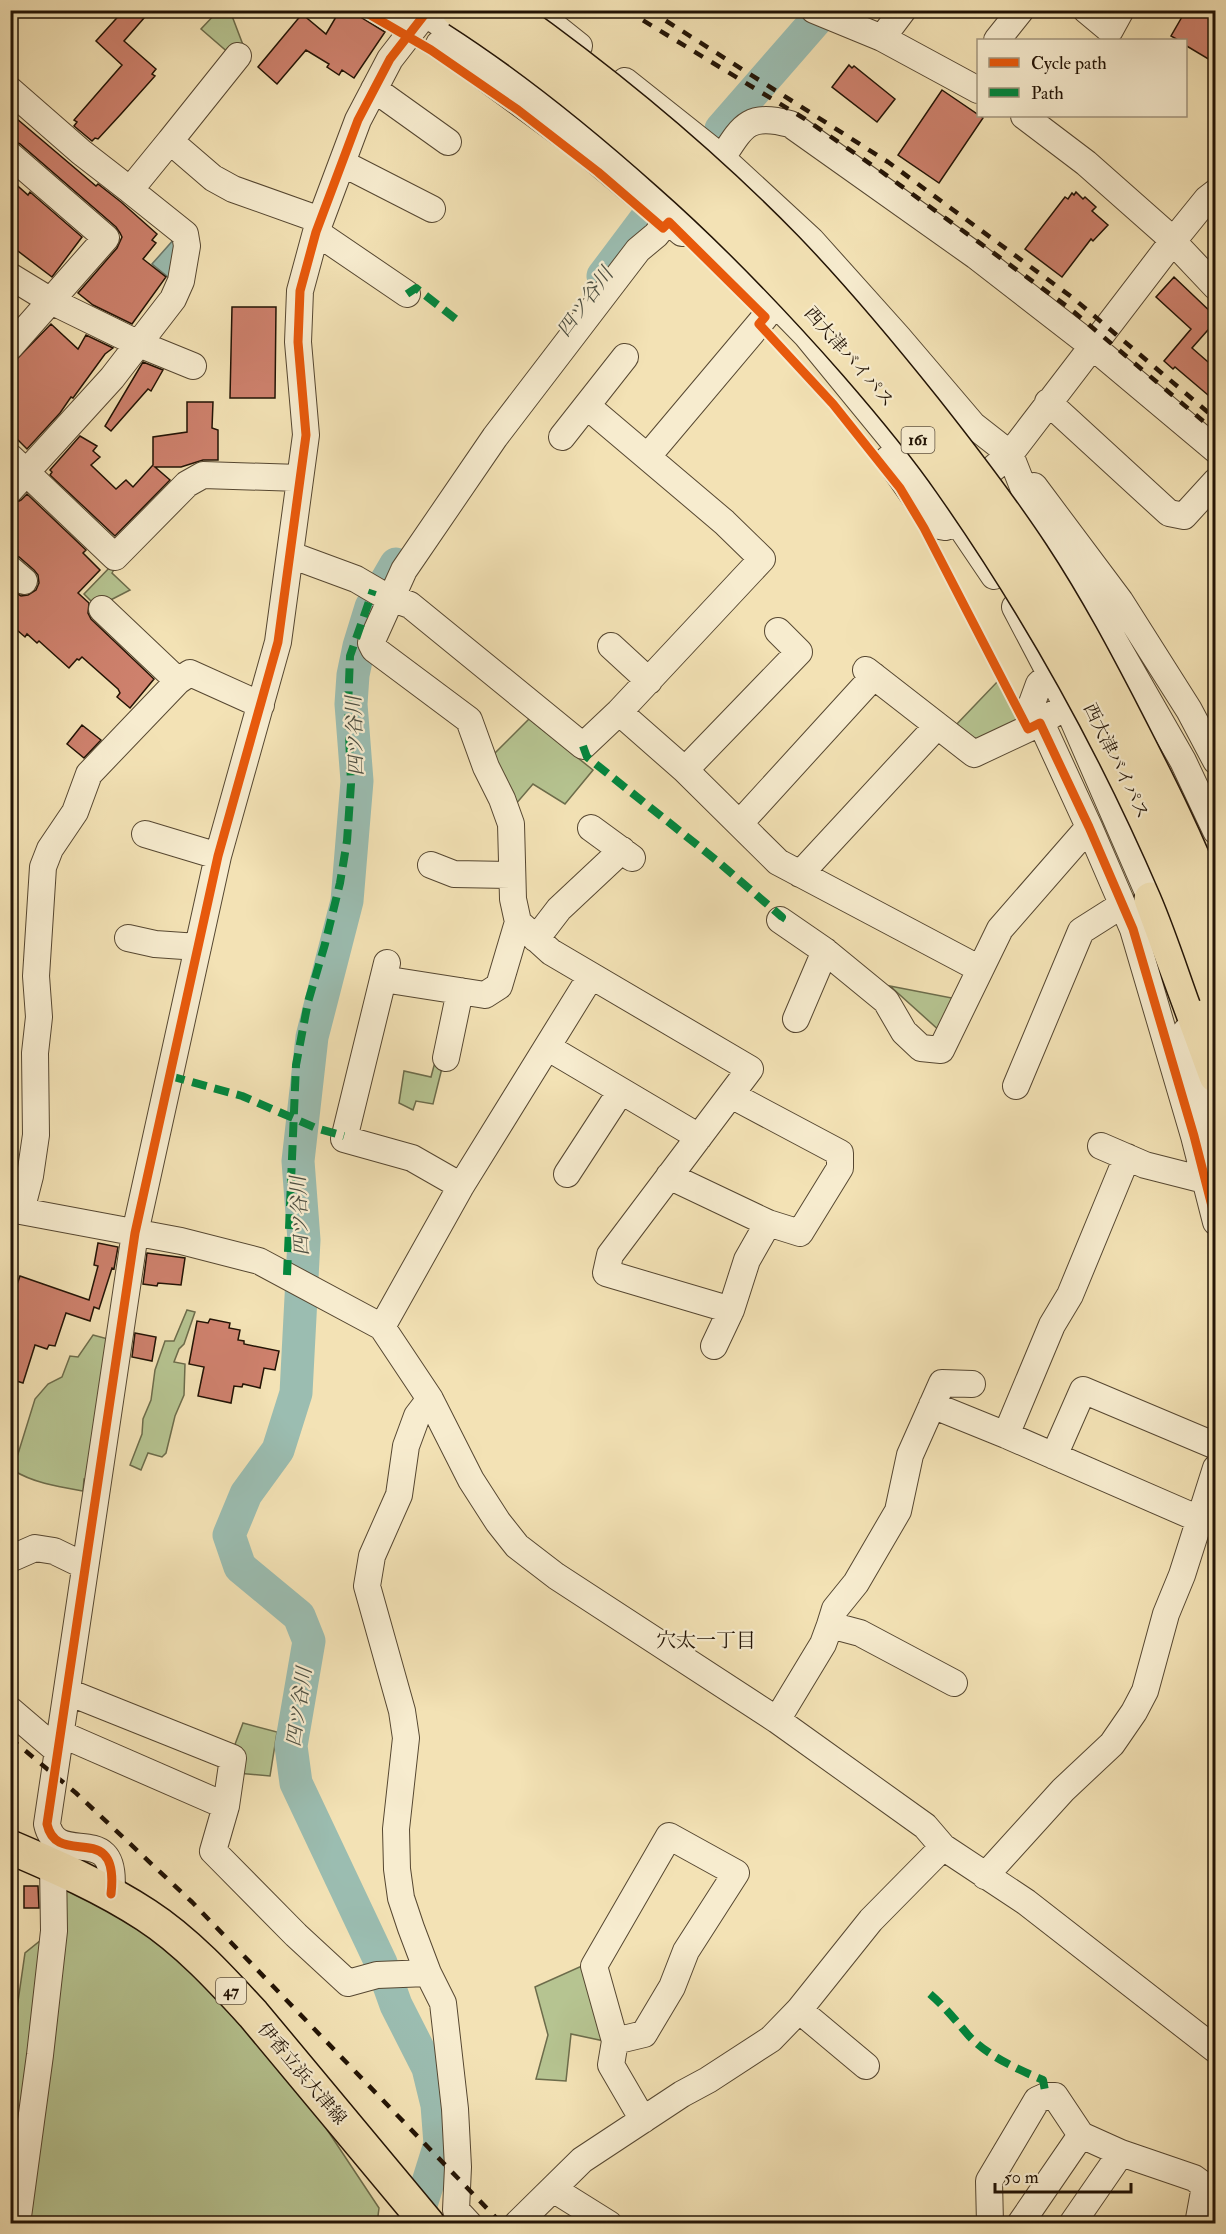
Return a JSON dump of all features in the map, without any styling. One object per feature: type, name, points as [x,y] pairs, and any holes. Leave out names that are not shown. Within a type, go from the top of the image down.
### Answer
[{"type":"main road","name":"西大津バイパス","points":[[458,10],[569,90],[630,139],[710,210],[823,327],[892,406],[950,480],[1012,573],[1076,682],[1130,786],[1177,890],[1215,995]]},
{"type":"main road","name":"西大津バイパス","points":[[504,10],[576,63],[647,120],[728,191],[842,308],[969,465],[1033,555],[1094,658],[1152,771],[1203,880],[1215,915]]},
{"type":"main road","points":[[1137,902],[1215,1076]]},
{"type":"main road","name":"伊香立浜大津線","points":[[10,1848],[85,1879],[148,1916],[189,1949],[253,2014],[428,2223]]},
{"type":"street","points":[[534,10],[723,158],[811,240],[973,425],[1017,444],[1032,443],[1028,462],[1031,482],[1120,601],[1189,710],[1215,761]]},
{"type":"street","points":[[814,10],[974,78]]},
{"type":"street","points":[[882,38],[903,10]]},
{"type":"street","points":[[998,39],[1021,10]]},
{"type":"street","points":[[1086,10],[1110,30],[1120,10]]},
{"type":"street","points":[[111,1894],[113,1875],[109,1860],[101,1851],[90,1847],[67,1846],[56,1842],[49,1833],[48,1811],[68,1692],[135,1233],[218,856],[278,642],[306,435],[298,342],[300,291],[318,226],[358,120],[390,59],[424,12],[492,70]]},
{"type":"street","points":[[439,44],[492,70],[581,124],[649,193],[807,336],[953,515],[1014,606],[1066,706],[1137,902],[1214,1140]]},
{"type":"street","points":[[130,190],[170,141],[215,76],[238,56]]},
{"type":"street","points":[[374,89],[448,142]]},
{"type":"street","points":[[10,90],[81,152],[185,234],[187,246],[181,281],[173,299],[112,378],[16,473],[115,557],[187,484],[203,475],[300,478]]},
{"type":"street","points":[[1025,117],[1086,163],[1173,241],[1215,287]]},
{"type":"street","points":[[723,158],[734,139],[751,121],[769,118],[790,124],[976,256],[1092,346],[1215,450]]},
{"type":"street","points":[[170,141],[213,178],[318,226],[407,294]]},
{"type":"street","points":[[10,155],[106,238],[10,347]]},
{"type":"street","points":[[342,163],[432,209]]},
{"type":"street","points":[[674,214],[865,426],[934,525],[945,527],[953,515],[1017,444],[1173,241],[1215,192]]},
{"type":"street","points":[[674,214],[638,250],[495,437],[404,570],[384,595],[371,644],[374,649],[469,720],[486,768],[511,824],[513,899],[527,930],[551,952],[750,1069],[610,1255],[606,1273],[731,1310]]},
{"type":"street","points":[[10,276],[51,301],[139,344],[193,366]]},
{"type":"street","points":[[648,456],[765,317]]},
{"type":"street","points":[[562,437],[625,357]]},
{"type":"street","points":[[1048,402],[1169,513],[1185,516],[1215,481]]},
{"type":"street","points":[[291,555],[356,579],[384,595],[410,605],[583,746],[649,681],[762,559],[724,522],[587,406]]},
{"type":"street","points":[[1017,444],[1032,510],[1108,630],[1184,761],[1215,831]]},
{"type":"street","points":[[102,609],[178,681]]},
{"type":"street","points":[[686,770],[799,652],[778,631]]},
{"type":"street","points":[[611,646],[649,681]]},
{"type":"street","points":[[740,823],[870,673],[974,754],[1040,723],[1066,706]]},
{"type":"street","points":[[261,705],[190,674],[178,681],[89,774],[75,812],[50,849],[43,867],[36,976],[39,1017],[36,1053],[36,1135],[30,1176],[16,1210],[181,1241],[259,1261],[382,1327],[430,1399],[471,1480],[498,1522],[517,1546],[556,1576],[777,1720],[926,1826],[943,1847],[1026,1902],[1215,2050]]},
{"type":"street","points":[[1050,674],[1039,684],[1032,703],[1089,827],[1137,902],[1132,929],[1194,1136],[1215,1222]]},
{"type":"street","points":[[619,712],[686,770],[778,862],[980,969]]},
{"type":"street","points":[[800,874],[938,726]]},
{"type":"street","points":[[1184,761],[1202,768],[1215,778]]},
{"type":"street","points":[[780,920],[825,951],[886,1001],[904,1032],[921,1048],[941,1050],[1000,929],[1089,827]]},
{"type":"street","points":[[461,1186],[412,1158],[344,1139],[385,971],[460,991],[485,994],[499,986],[527,930],[559,909],[627,854],[591,828]]},
{"type":"street","points":[[145,834],[218,856]]},
{"type":"street","points":[[431,865],[454,874],[512,875]]},
{"type":"street","points":[[1016,1086],[1081,931],[1137,902]]},
{"type":"street","points":[[128,938],[155,944],[198,947]]},
{"type":"street","points":[[796,1019],[825,951]]},
{"type":"street","points":[[382,1327],[461,1186],[591,976]]},
{"type":"street","points":[[447,1058],[460,991]]},
{"type":"street","points":[[547,1047],[699,1137]]},
{"type":"street","points":[[567,1174],[621,1091]]},
{"type":"street","points":[[669,1176],[768,1223],[800,1233],[840,1168],[840,1153],[731,1095]]},
{"type":"street","points":[[1101,1146],[1145,1165],[1204,1180]]},
{"type":"street","points":[[1006,1435],[1052,1325],[1078,1298],[1127,1157]]},
{"type":"street","points":[[714,1346],[731,1310],[747,1260],[768,1223]]},
{"type":"street","points":[[777,1720],[822,1644],[835,1609],[856,1582],[898,1511],[910,1455],[942,1383],[972,1384]]},
{"type":"street","points":[[1054,1456],[1083,1390],[1215,1446]]},
{"type":"street","points":[[430,1399],[417,1416],[406,1446],[399,1496],[372,1556],[367,1586],[390,1661],[406,1738],[396,1829],[397,1869],[401,1898],[428,1973],[443,2003],[458,2167],[456,2210],[469,2223]]},
{"type":"street","points":[[932,1405],[1199,1519]]},
{"type":"street","points":[[985,1876],[1063,1790],[1112,1744],[1134,1712],[1145,1691],[1166,1614],[1182,1575],[1215,1468]]},
{"type":"street","points":[[10,1559],[35,1548],[54,1551],[85,1566]]},
{"type":"street","points":[[830,1625],[860,1633],[954,1683]]},
{"type":"street","points":[[68,1692],[233,1758],[226,1806],[213,1851],[296,1935],[348,1983],[387,1974],[428,1973]]},
{"type":"street","points":[[10,1710],[59,1743],[226,1806]]},
{"type":"street","points":[[615,2041],[644,2034],[672,1987],[686,1951],[736,1874],[669,1836],[594,1966],[615,2041],[611,2065],[643,2120]]},
{"type":"street","points":[[517,2223],[582,2160],[771,2039],[800,2010],[871,1920],[943,1847]]},
{"type":"street","points":[[17,2223],[54,1931],[53,1865]]},
{"type":"street","points":[[800,2010],[866,2066]]},
{"type":"street","points":[[990,2223],[989,2181],[1037,2100],[1046,2096],[1055,2096],[1081,2135],[1120,2153],[1194,2178],[1205,2186],[1198,2223]]},
{"type":"street","points":[[1020,2223],[1081,2135]]},
{"type":"street","points":[[1072,2223],[1120,2153]]},
{"type":"street","points":[[553,2189],[609,2223]]},
{"type":"green space","points":[[228,11],[232,16],[248,58],[230,54],[201,29],[217,12],[219,14]]},
{"type":"green space","points":[[114,563],[116,566],[112,573],[130,590],[97,607],[84,594]]},
{"type":"green space","points":[[999,680],[1020,722],[975,748],[954,727]]},
{"type":"green space","points":[[529,719],[593,770],[565,804],[533,784],[515,805],[492,756]]},
{"type":"green space","points":[[890,986],[957,999],[941,1032]]},
{"type":"green space","points":[[435,1062],[443,1064],[433,1104],[416,1101],[413,1110],[399,1103],[404,1071],[431,1077]]},
{"type":"green space","points":[[187,1310],[195,1312],[184,1344],[179,1349],[174,1362],[185,1364],[184,1395],[175,1416],[166,1453],[162,1457],[148,1453],[141,1470],[130,1465],[142,1434],[143,1419],[151,1400],[155,1370],[165,1341],[174,1341]]},
{"type":"green space","points":[[93,1335],[108,1339],[90,1479],[84,1479],[83,1491],[47,1484],[13,1470],[35,1399],[48,1384],[62,1377],[70,1356],[78,1357]]},
{"type":"green space","points":[[243,1723],[277,1732],[270,1776],[237,1773],[234,1747]]},
{"type":"green space","points":[[63,1888],[110,1912],[153,1939],[217,1993],[318,2116],[379,2208],[377,2224],[21,2224]]},
{"type":"green space","points":[[46,1936],[11,2219],[11,2050],[25,1953]]},
{"type":"green space","points":[[584,1965],[604,2041],[571,2034],[566,2081],[536,2079],[548,2035],[535,1987]]},
{"type":"water","points":[[176,237],[173,281],[152,264]]},
{"type":"building","points":[[124,10],[151,10],[124,41],[156,69],[152,74],[155,76],[98,139],[95,138],[92,141],[74,126],[77,122],[74,120],[122,65],[96,41]]},
{"type":"building","points":[[340,10],[348,10],[385,32],[354,78],[342,70],[339,75],[327,67],[329,64],[306,50],[277,84],[258,67],[302,14],[326,34]]},
{"type":"building","points":[[1186,10],[1215,10],[1215,63],[1187,46],[1187,39],[1176,39],[1171,36]]},
{"type":"building","points":[[849,65],[852,68],[854,66],[895,99],[877,122],[832,87]]},
{"type":"building","points":[[942,90],[977,114],[977,117],[983,118],[939,183],[898,155]]},
{"type":"building","points":[[10,113],[96,186],[98,184],[121,202],[157,234],[152,240],[156,243],[143,259],[166,277],[132,324],[93,305],[78,293],[117,248],[122,237],[120,233],[116,227],[20,144],[10,139]]},
{"type":"building","points":[[11,180],[28,195],[30,192],[82,237],[52,277],[10,245]]},
{"type":"building","points":[[1076,192],[1096,207],[1092,211],[1108,225],[1093,241],[1091,239],[1062,277],[1025,249],[1065,197],[1068,199],[1072,193],[1074,195]]},
{"type":"building","points":[[1174,277],[1215,316],[1215,322],[1192,348],[1215,368],[1215,401],[1175,367],[1173,369],[1164,361],[1191,329],[1156,297]]},
{"type":"building","points":[[232,307],[276,307],[275,398],[230,398]]},
{"type":"building","points":[[51,324],[78,349],[86,335],[113,348],[105,354],[73,398],[71,397],[60,413],[27,449],[10,432],[10,366]]},
{"type":"building","points":[[143,362],[163,370],[151,391],[148,389],[111,431],[105,426]]},
{"type":"building","points":[[187,402],[213,402],[212,428],[218,430],[218,460],[203,460],[181,467],[155,467],[170,480],[115,536],[50,475],[52,472],[50,470],[80,436],[97,446],[93,451],[100,457],[91,465],[116,489],[126,480],[133,487],[153,465],[153,437],[187,432]]},
{"type":"building","points":[[27,494],[86,550],[83,553],[100,570],[78,593],[89,603],[88,613],[91,619],[154,679],[130,708],[117,697],[120,693],[118,689],[82,657],[69,668],[39,641],[37,643],[27,634],[25,637],[10,624],[10,589],[21,596],[28,595],[36,590],[39,583],[38,575],[34,570],[19,557],[10,554],[10,505]]},
{"type":"building","points":[[82,725],[101,740],[84,758],[67,744]]},
{"type":"building","points":[[98,1243],[118,1247],[114,1269],[112,1268],[99,1309],[94,1307],[90,1321],[66,1313],[55,1346],[49,1345],[47,1349],[35,1345],[23,1383],[10,1379],[10,1304],[20,1276],[89,1300],[98,1266],[94,1265]]},
{"type":"building","points":[[147,1253],[185,1258],[181,1285],[143,1284]]},
{"type":"building","points":[[210,1319],[230,1323],[229,1328],[240,1330],[238,1340],[244,1341],[244,1344],[279,1351],[275,1370],[264,1368],[260,1388],[243,1384],[242,1387],[234,1386],[231,1403],[198,1396],[204,1367],[189,1364],[197,1321],[208,1323]]},
{"type":"building","points":[[135,1333],[156,1337],[152,1361],[132,1357]]},
{"type":"building","points":[[24,1886],[38,1886],[39,1908],[24,1908]]},
{"type":"waterway","name":"四ツ谷川","points":[[721,129],[825,10]]},
{"type":"waterway","name":"四ツ谷川","points":[[603,276],[645,220]]},
{"type":"waterway","name":"四ツ谷川","points":[[396,564],[371,607],[353,675],[351,704],[357,781],[347,901],[312,1037],[298,1161],[304,1240],[296,1393],[278,1450],[246,1494],[229,1535],[240,1567],[299,1616],[309,1641],[291,1746],[296,1783],[381,1963],[396,2005],[428,2068],[437,2105],[440,2144],[415,2224]]},
{"type":"railway","points":[[626,10],[805,119],[882,172],[1068,307],[1216,432]]},
{"type":"railway","points":[[649,10],[888,162],[1073,298],[1216,419]]},
{"type":"railway","points":[[10,1738],[76,1793],[192,1902],[502,2224]]},
{"type":"marked path","points":[[407,294],[416,288],[457,320]]},
{"type":"marked path","points":[[287,1275],[296,1065],[308,1002],[340,883],[347,841],[351,784],[348,708],[350,656],[373,590]]},
{"type":"marked path","points":[[583,746],[587,757],[716,860],[782,917],[780,920]]},
{"type":"marked path","points":[[170,1076],[242,1096],[316,1128],[344,1136]]},
{"type":"marked path","points":[[930,1994],[985,2050],[1013,2067],[1043,2080],[1046,2096]]},
{"type":"cycle path","points":[[362,10],[431,50],[518,110],[598,172],[663,228],[669,222],[765,317],[759,324],[833,404],[900,488],[924,528],[1028,729],[1040,723],[1089,827],[1133,929],[1194,1136],[1216,1222]]},
{"type":"cycle path","points":[[111,1894],[111,1871],[106,1857],[97,1850],[62,1844],[53,1837],[47,1824],[135,1233],[218,856],[278,642],[306,435],[298,342],[300,291],[316,232],[358,120],[390,59],[428,10]]},
{"type":"district","name":"穴太一丁目","points":[[706,1640]]}]
